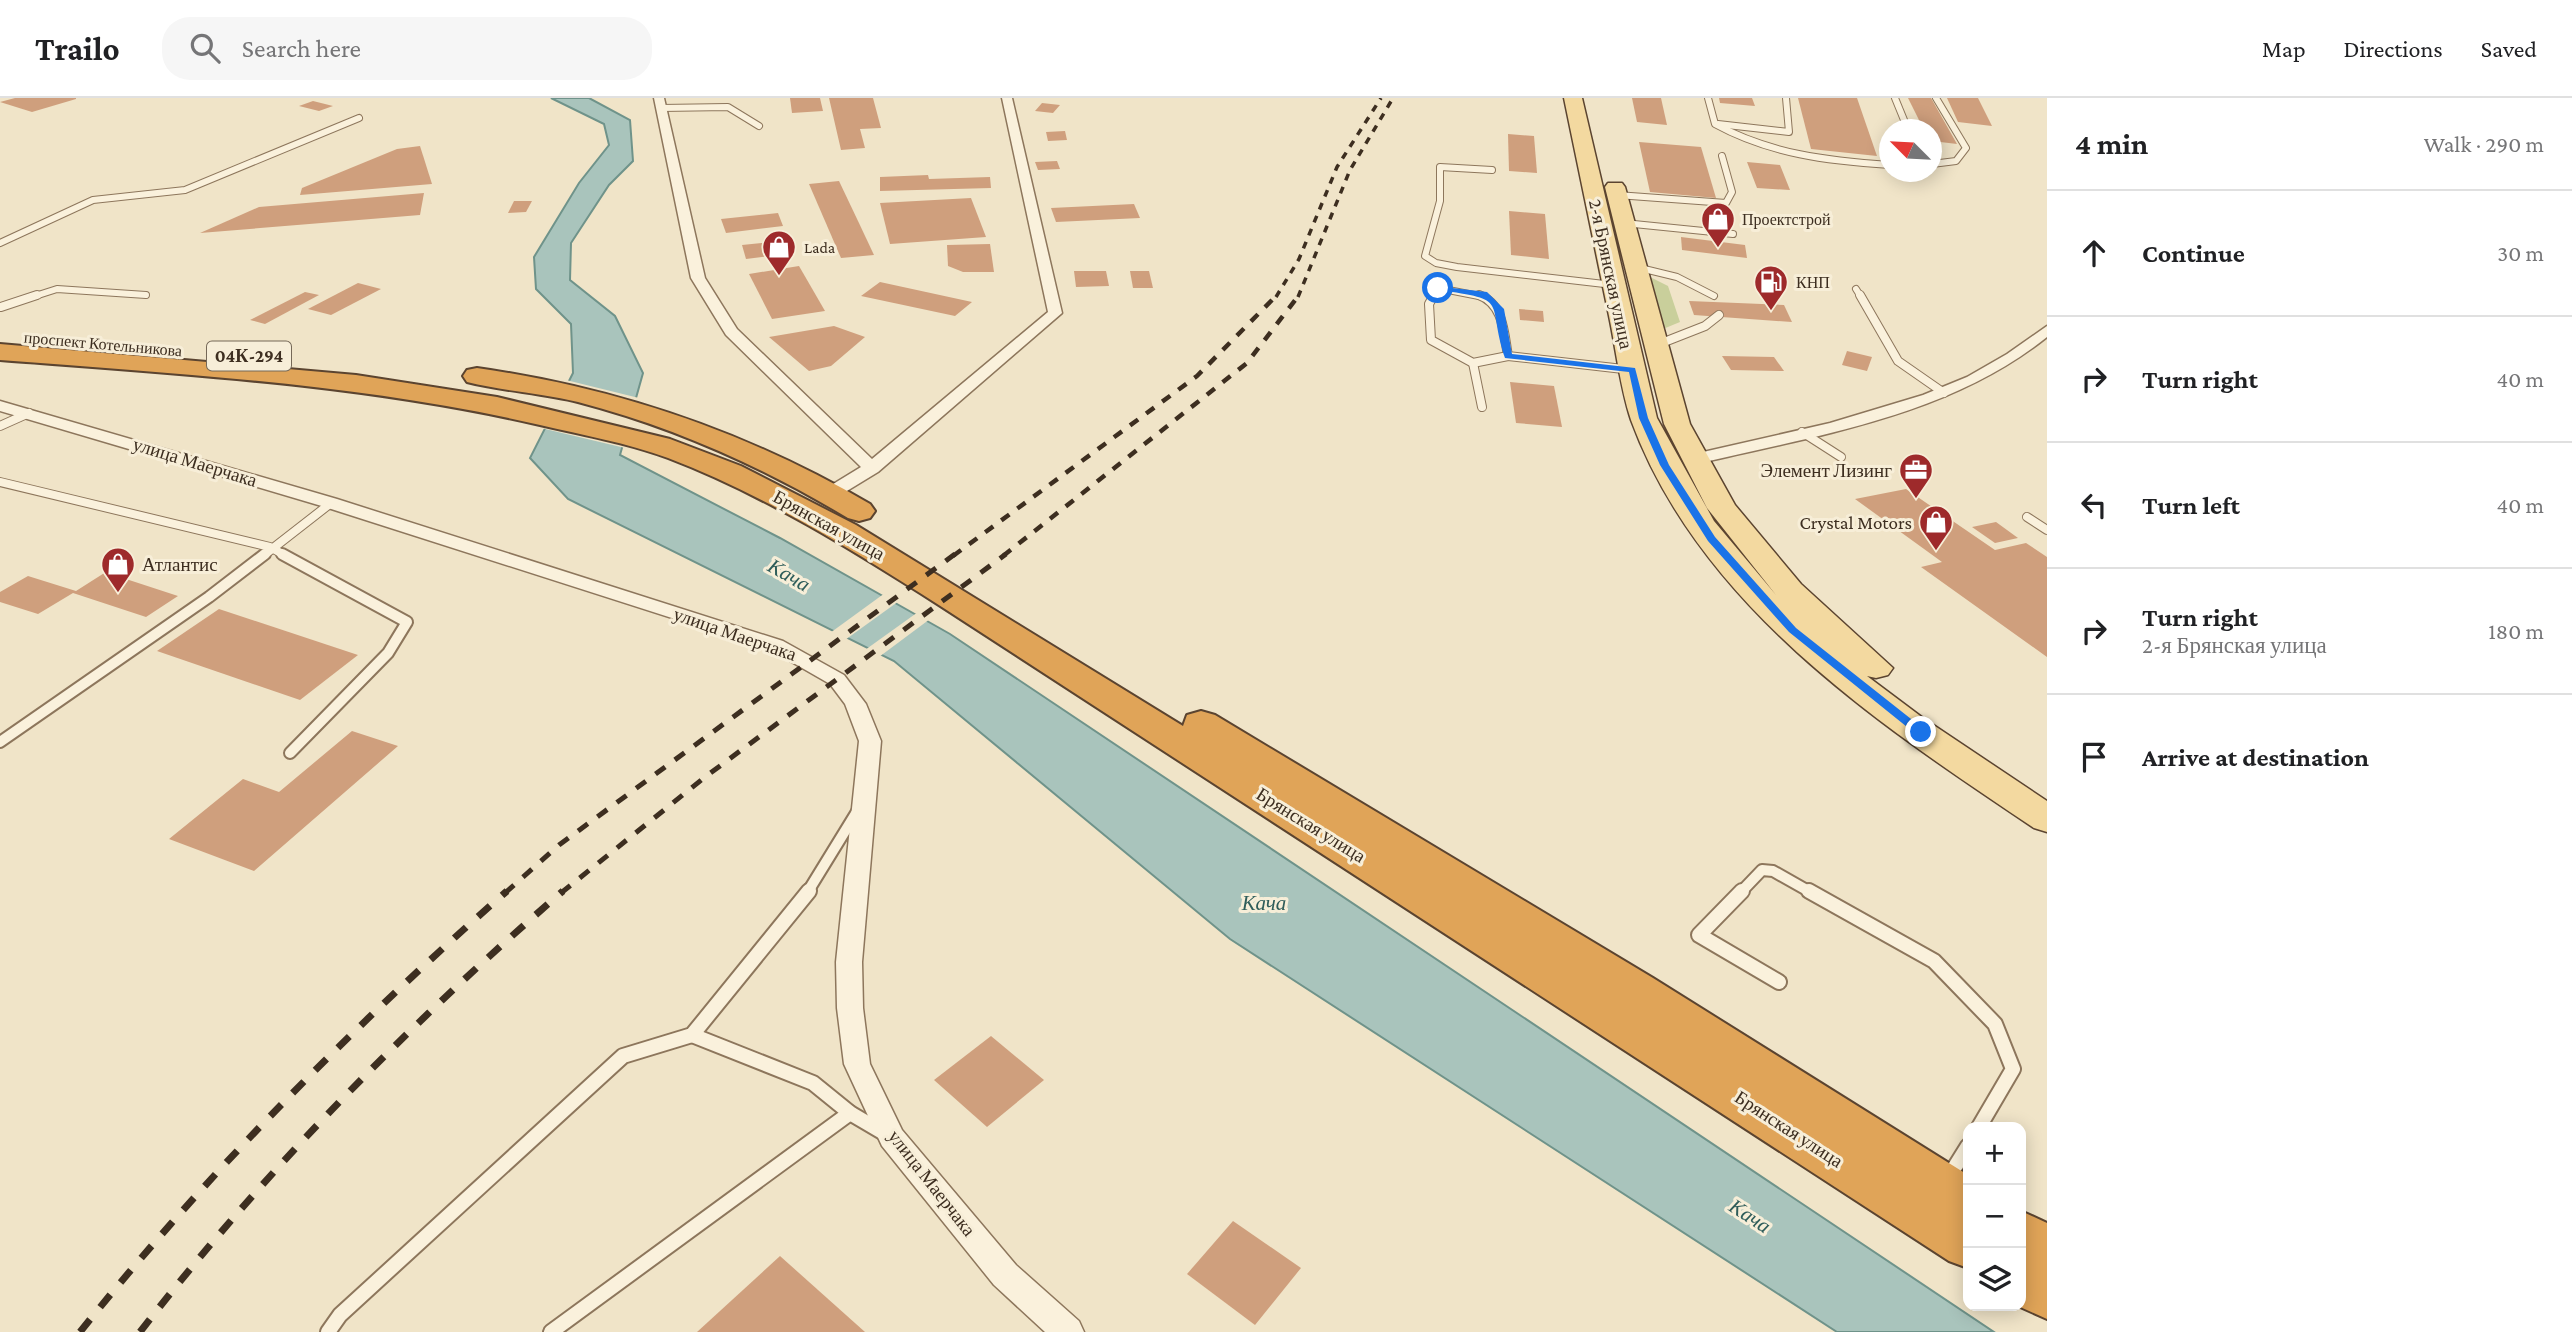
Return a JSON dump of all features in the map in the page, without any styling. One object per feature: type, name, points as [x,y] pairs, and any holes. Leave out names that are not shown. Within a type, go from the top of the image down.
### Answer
[{"type":"highway","name":"проспект Котельникова","points":[[0,336],[401,367],[498,379],[547,387],[649,428]]},
{"type":"highway","name":"проспект Котельникова","points":[[0,352],[286,375],[469,398],[517,409],[649,428]]},
{"type":"highway","name":"Брянская улица","points":[[649,428],[760,456],[831,493],[1003,603],[1636,991],[1955,1195]]},
{"type":"highway","name":"Брянская улица","points":[[649,428],[687,455],[751,482],[865,544],[1963,1240]]},
{"type":"highway","points":[[2026,1239],[2047,1252]]},
{"type":"highway","points":[[2026,1280],[2047,1293]]},
{"type":"main road","name":"2-я Брянская улица","points":[[1573,98],[1644,418],[1665,465],[1711,539],[1793,630],[1921,732],[2047,819]]},
{"type":"main road","name":"2-я Брянская улица","points":[[1594,98],[1654,346],[1677,424],[1722,508],[1790,591],[1850,647],[1906,694],[2047,793]]},
{"type":"street","name":"Брянская улица","points":[[831,493],[872,468],[1055,313],[1007,98]]},
{"type":"street","points":[[660,103],[698,278],[732,332],[872,468]]},
{"type":"street","points":[[1696,459],[1888,412],[1944,393],[1976,379],[2025,350],[2047,330]]},
{"type":"street","name":"улица Маерчака","points":[[0,406],[331,503],[776,645],[827,670],[849,690],[861,710],[870,741],[849,962],[850,1008],[857,1064],[892,1138],[1005,1275],[1068,1332]]},
{"type":"lane","points":[[1708,98],[1715,124],[1737,138],[1786,152],[1879,164]]},
{"type":"lane","points":[[1715,124],[1789,132],[1786,98]]},
{"type":"lane","points":[[1895,98],[1904,119]]},
{"type":"lane","points":[[1936,98],[1966,149],[1956,161],[1942,163]]},
{"type":"lane","points":[[660,103],[727,107],[759,126]]},
{"type":"lane","points":[[0,243],[93,200],[185,190],[359,118]]},
{"type":"lane","points":[[1617,195],[1726,203],[1732,192],[1722,156]]},
{"type":"lane","points":[[1492,170],[1440,167],[1440,201],[1425,256],[1436,263],[1457,267],[1613,285]]},
{"type":"lane","points":[[1624,223],[1733,234]]},
{"type":"lane","points":[[1635,266],[1663,271],[1699,285],[1714,296]]},
{"type":"lane","points":[[1508,356],[1500,309],[1484,294],[1438,288],[1429,304],[1431,340],[1473,363],[1508,356],[1632,370]]},
{"type":"lane","points":[[0,307],[57,289],[146,295]]},
{"type":"lane","points":[[1856,289],[1898,361],[1944,393]]},
{"type":"lane","points":[[1654,346],[1705,326],[1719,315]]},
{"type":"lane","points":[[1473,363],[1482,407]]},
{"type":"lane","points":[[0,426],[29,413]]},
{"type":"lane","points":[[1802,432],[1841,457]]},
{"type":"lane","points":[[0,482],[270,547],[407,622],[388,653],[290,753]]},
{"type":"lane","points":[[2,737],[209,597],[270,547],[331,503]]},
{"type":"lane","points":[[2027,517],[2047,530]]},
{"type":"lane","points":[[328,1332],[340,1315],[623,1056],[692,1035],[800,905],[865,797]]},
{"type":"lane","points":[[1779,982],[1699,935],[1762,870],[1773,871],[1934,961],[1996,1024],[2013,1069],[1982,1122]]},
{"type":"lane","points":[[692,1035],[813,1083],[850,1112],[892,1138]]},
{"type":"lane","points":[[551,1332],[850,1112]]},
{"type":"lane","points":[[1955,1195],[1963,1165]]},
{"type":"green space","points":[[1650,277],[1668,286],[1680,322],[1663,329]]},
{"type":"water","name":"Кача","points":[[551,98],[589,98],[630,120],[633,161],[609,185],[571,243],[570,280],[615,316],[643,373],[620,455],[780,538],[950,634],[1994,1332],[1837,1332],[1230,939],[894,661],[568,499],[530,458],[573,373],[571,324],[536,289],[534,257],[579,183],[609,145],[604,124]]},
{"type":"pier","points":[[566,380],[639,398],[625,448],[541,428]]},
{"type":"pier","points":[[885,593],[899,601],[845,640],[830,633]]},
{"type":"pier","points":[[918,612],[930,619],[879,657],[865,650]]},
{"type":"building","points":[[15,98],[76,99],[32,112],[0,102]]},
{"type":"building","points":[[790,98],[820,98],[823,111],[792,113]]},
{"type":"building","points":[[829,98],[873,98],[881,128],[860,129],[865,148],[841,150]]},
{"type":"building","points":[[1632,98],[1661,98],[1667,125],[1637,122]]},
{"type":"building","points":[[1719,98],[1752,98],[1755,106],[1720,103]]},
{"type":"building","points":[[1798,98],[1857,98],[1877,156],[1811,149]]},
{"type":"building","points":[[1908,98],[1931,98],[1957,144],[1942,142],[1942,119],[1918,119]]},
{"type":"building","points":[[1947,98],[1978,98],[1992,126],[1958,122]]},
{"type":"building","points":[[313,101],[333,106],[319,111],[299,106]]},
{"type":"building","points":[[1042,103],[1060,105],[1053,113],[1035,111]]},
{"type":"building","points":[[1065,131],[1067,140],[1048,141],[1046,132]]},
{"type":"building","points":[[1508,134],[1534,136],[1537,173],[1509,171]]},
{"type":"building","points":[[1639,142],[1701,147],[1716,198],[1650,192]]},
{"type":"building","points":[[420,146],[432,184],[300,195],[302,188],[397,149]]},
{"type":"building","points":[[1057,161],[1060,169],[1038,170],[1035,162]]},
{"type":"building","points":[[1747,162],[1780,165],[1790,190],[1757,188]]},
{"type":"building","points":[[928,175],[929,179],[990,177],[991,188],[880,191],[880,177]]},
{"type":"building","points":[[839,181],[874,255],[841,258],[809,184]]},
{"type":"building","points":[[424,193],[420,215],[200,233],[259,207]]},
{"type":"building","points":[[971,198],[986,237],[890,244],[880,203]]},
{"type":"building","points":[[514,201],[532,201],[526,212],[508,213]]},
{"type":"building","points":[[1134,204],[1140,218],[1056,222],[1051,208]]},
{"type":"building","points":[[1509,211],[1545,214],[1549,259],[1511,255]]},
{"type":"building","points":[[778,213],[783,226],[726,233],[721,219]]},
{"type":"building","points":[[1681,237],[1745,245],[1747,258],[1682,250]]},
{"type":"building","points":[[789,240],[794,253],[746,259],[742,245]]},
{"type":"building","points":[[990,244],[994,272],[963,272],[948,266],[947,245]]},
{"type":"building","points":[[799,266],[825,311],[772,319],[749,274]]},
{"type":"building","points":[[1074,271],[1106,271],[1109,286],[1076,287]]},
{"type":"building","points":[[1130,271],[1149,271],[1153,288],[1133,288]]},
{"type":"building","points":[[880,282],[972,302],[955,316],[861,296]]},
{"type":"building","points":[[358,283],[381,289],[331,315],[308,309]]},
{"type":"building","points":[[305,292],[319,295],[265,324],[250,320]]},
{"type":"building","points":[[1689,301],[1784,305],[1792,322],[1694,315]]},
{"type":"building","points":[[1519,309],[1543,311],[1544,322],[1520,320]]},
{"type":"building","points":[[834,326],[865,337],[831,366],[809,371],[769,337]]},
{"type":"building","points":[[1847,351],[1872,357],[1867,371],[1842,365]]},
{"type":"building","points":[[1722,356],[1774,357],[1784,371],[1731,370]]},
{"type":"building","points":[[1510,382],[1554,386],[1562,427],[1516,423]]},
{"type":"building","points":[[1906,489],[1995,550],[2026,543],[2047,557],[2047,657],[1921,567],[1942,562],[1855,499]]},
{"type":"building","points":[[1996,522],[2018,538],[1995,543],[1972,527]]},
{"type":"building","points":[[109,570],[129,577],[126,579],[178,596],[146,617],[73,593],[38,614],[0,602],[0,592],[28,576],[76,591]]},
{"type":"building","points":[[219,609],[358,655],[300,700],[157,651]]},
{"type":"building","points":[[352,731],[398,746],[254,871],[169,839],[243,779],[279,792]]},
{"type":"building","points":[[991,1036],[1044,1080],[987,1127],[934,1080]]},
{"type":"building","points":[[1233,1221],[1301,1268],[1255,1325],[1187,1274]]},
{"type":"building","points":[[780,1256],[865,1332],[697,1332]]},
{"type":"railway","points":[[1276,297],[1299,259],[1337,167],[1381,98]]},
{"type":"railway","points":[[1299,296],[1350,170],[1393,98]]},
{"type":"railway","points":[[953,556],[1197,376],[1277,295]]},
{"type":"railway","points":[[1003,556],[1247,363],[1299,296]]},
{"type":"railway","points":[[505,893],[559,845],[955,554]]},
{"type":"railway","points":[[561,893],[705,777],[1006,554]]},
{"type":"railway","points":[[80,1332],[179,1215],[284,1102],[393,994],[507,891]]},
{"type":"railway","points":[[140,1332],[237,1214],[340,1101],[449,994],[563,891]]},
{"type":"place","name":"Проектстрой","points":[[1718,249]]},
{"type":"place","name":"Lada","points":[[779,277]]},
{"type":"place","name":"КНП","points":[[1771,312]]},
{"type":"place","name":"Элемент Лизинг","points":[[1916,500]]},
{"type":"place","name":"Crystal Motors","points":[[1936,552]]},
{"type":"place","name":"Атлантис","points":[[118,594]]},
{"type":"route","points":[[1438,288],[1484,294],[1500,309],[1508,356],[1632,370],[1644,418],[1665,465],[1711,539],[1793,630],[1921,732]]}]
